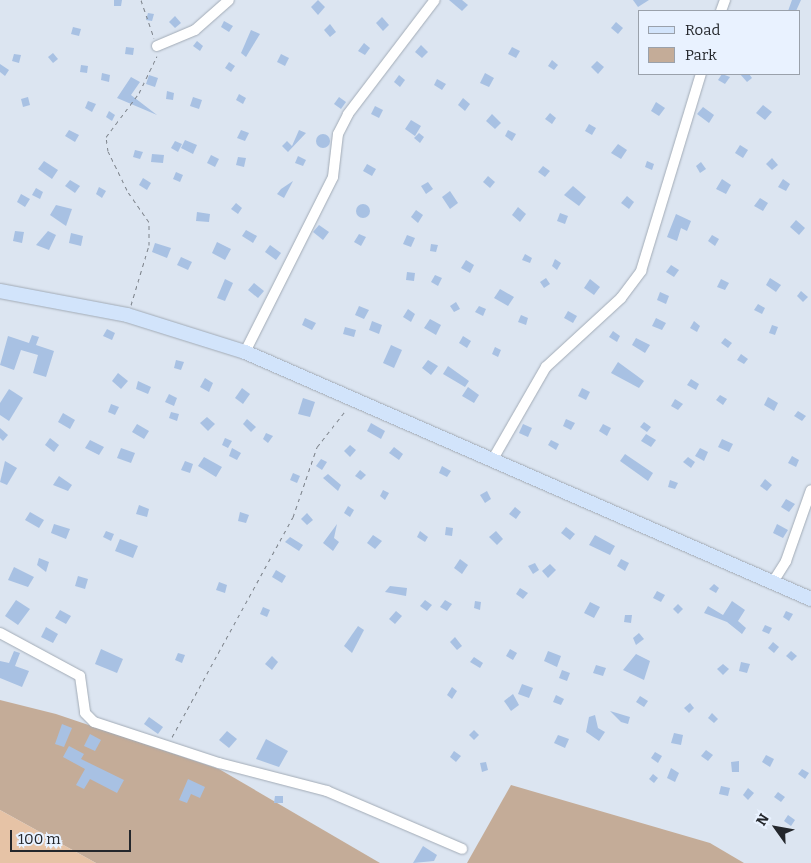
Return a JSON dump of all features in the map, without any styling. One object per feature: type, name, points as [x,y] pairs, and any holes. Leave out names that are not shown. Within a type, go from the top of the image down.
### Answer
[{"type":"main road","points":[[0,291],[127,315],[245,352],[350,396],[811,599]]},
{"type":"street","points":[[157,46],[195,30],[229,0]]},
{"type":"street","points":[[245,352],[333,177],[338,134],[348,114],[435,0]]},
{"type":"street","points":[[493,459],[546,367],[621,298],[641,271],[701,75]]},
{"type":"street","points":[[773,582],[786,561],[811,490]]},
{"type":"street","points":[[0,634],[80,676],[86,713],[94,722],[167,746],[327,791],[462,848]]},
{"type":"path","points":[[127,315],[149,244],[149,222],[126,190],[108,151],[106,137],[139,93],[157,46],[141,0]]},
{"type":"path","points":[[167,746],[294,518],[317,446],[347,409],[350,396]]},
{"type":"green space","points":[[0,700],[56,714],[219,769],[380,863],[96,863],[0,810]]},
{"type":"green space","points":[[511,785],[710,843],[744,863],[467,863]]},
{"type":"shaded area","points":[[0,810],[96,863],[0,863]]},
{"type":"building","points":[[114,0],[122,0],[121,6],[114,6]]},
{"type":"building","points":[[318,0],[325,7],[318,15],[311,7]]},
{"type":"building","points":[[449,0],[462,0],[468,5],[462,11]]},
{"type":"building","points":[[633,0],[649,0],[638,7]]},
{"type":"building","points":[[792,0],[801,0],[796,10],[788,10]]},
{"type":"building","points":[[148,13],[154,14],[152,21],[146,20]]},
{"type":"building","points":[[175,16],[181,23],[175,28],[169,22]]},
{"type":"building","points":[[382,17],[389,25],[383,31],[376,23]]},
{"type":"building","points":[[224,21],[233,26],[229,32],[221,27]]},
{"type":"building","points":[[616,22],[623,28],[618,34],[611,28]]},
{"type":"building","points":[[330,24],[336,32],[330,37],[324,30]]},
{"type":"building","points":[[73,27],[81,29],[79,36],[71,34]]},
{"type":"building","points":[[251,30],[260,34],[246,57],[241,53]]},
{"type":"building","points":[[197,41],[203,46],[200,51],[193,46]]},
{"type":"building","points":[[364,43],[370,48],[365,55],[358,51]]},
{"type":"building","points":[[421,45],[428,52],[422,58],[415,52]]},
{"type":"building","points":[[126,47],[134,48],[133,55],[125,54]]},
{"type":"building","points":[[512,47],[520,51],[516,58],[508,54]]},
{"type":"building","points":[[53,53],[58,59],[53,63],[48,57]]},
{"type":"building","points":[[14,54],[21,55],[19,63],[12,61]]},
{"type":"building","points":[[281,54],[289,58],[285,66],[277,62]]},
{"type":"building","points":[[552,60],[558,65],[554,70],[548,66]]},
{"type":"building","points":[[597,61],[604,67],[598,74],[591,67]]},
{"type":"building","points":[[229,62],[235,66],[231,72],[225,68]]},
{"type":"building","points":[[0,64],[9,70],[5,76],[0,72]]},
{"type":"building","points":[[81,65],[88,66],[87,73],[80,72]]},
{"type":"building","points":[[102,73],[110,75],[109,82],[101,80]]},
{"type":"building","points":[[485,73],[494,78],[489,87],[480,83]]},
{"type":"building","points":[[149,75],[158,78],[155,87],[146,84]]},
{"type":"building","points":[[399,75],[405,80],[400,87],[394,82]]},
{"type":"building","points":[[721,75],[730,77],[725,84],[718,80]]},
{"type":"building","points":[[741,75],[750,75],[752,78],[747,82]]},
{"type":"building","points":[[131,77],[140,82],[131,95],[157,115],[117,98]]},
{"type":"building","points":[[437,79],[446,84],[442,90],[434,85]]},
{"type":"building","points":[[167,91],[174,93],[173,100],[166,99]]},
{"type":"building","points":[[239,94],[246,98],[243,104],[236,100]]},
{"type":"building","points":[[28,97],[30,105],[23,107],[21,99]]},
{"type":"building","points":[[193,97],[202,100],[199,109],[190,106]]},
{"type":"building","points":[[339,97],[346,102],[341,109],[334,104]]},
{"type":"building","points":[[463,98],[470,104],[465,111],[458,105]]},
{"type":"building","points":[[88,101],[96,104],[92,112],[85,108]]},
{"type":"building","points":[[656,102],[665,108],[659,116],[651,111]]},
{"type":"building","points":[[763,105],[772,112],[765,120],[756,113]]},
{"type":"building","points":[[375,106],[383,110],[379,118],[371,114]]},
{"type":"building","points":[[703,107],[714,115],[709,123],[697,114]]},
{"type":"building","points":[[109,111],[115,115],[112,121],[106,117]]},
{"type":"building","points":[[550,113],[556,118],[552,124],[545,119]]},
{"type":"building","points":[[492,114],[501,123],[495,129],[486,121]]},
{"type":"building","points":[[411,120],[421,126],[415,136],[405,129]]},
{"type":"building","points":[[589,124],[596,128],[592,135],[585,131]]},
{"type":"building","points":[[69,130],[79,135],[75,142],[65,136]]},
{"type":"building","points":[[241,130],[249,133],[245,141],[237,138]]},
{"type":"building","points":[[299,130],[306,133],[288,152],[282,146],[287,141],[292,146]]},
{"type":"building","points":[[508,130],[516,134],[512,141],[505,136]]},
{"type":"building","points":[[419,133],[424,137],[420,143],[414,138]]},
{"type":"building","points":[[320,134],[326,134],[330,141],[326,148],[320,148],[316,144],[316,138]]},
{"type":"building","points":[[185,140],[197,145],[193,154],[181,148]]},
{"type":"building","points":[[175,141],[182,144],[178,152],[171,148]]},
{"type":"building","points":[[618,144],[627,150],[621,159],[611,153]]},
{"type":"building","points":[[740,145],[748,150],[743,158],[735,153]]},
{"type":"building","points":[[135,150],[143,152],[140,159],[133,157]]},
{"type":"building","points":[[152,154],[164,155],[163,163],[151,162]]},
{"type":"building","points":[[211,155],[219,159],[215,167],[207,163]]},
{"type":"building","points":[[298,156],[306,160],[303,166],[295,163]]},
{"type":"building","points":[[238,157],[246,158],[244,167],[236,165]]},
{"type":"building","points":[[772,158],[778,165],[772,170],[766,164]]},
{"type":"building","points":[[44,161],[58,170],[52,179],[38,169]]},
{"type":"building","points":[[647,161],[654,164],[652,170],[645,167]]},
{"type":"building","points":[[701,162],[706,169],[700,173],[696,166]]},
{"type":"building","points":[[367,164],[376,169],[372,176],[363,171]]},
{"type":"building","points":[[543,166],[550,171],[545,177],[538,172]]},
{"type":"building","points":[[176,172],[183,175],[180,182],[173,179]]},
{"type":"building","points":[[488,176],[495,182],[490,188],[483,182]]},
{"type":"building","points":[[143,178],[151,183],[147,190],[139,185]]},
{"type":"building","points":[[722,179],[731,185],[726,194],[716,189]]},
{"type":"building","points":[[783,179],[790,184],[786,191],[778,187]]},
{"type":"building","points":[[70,180],[80,186],[75,193],[65,186]]},
{"type":"building","points":[[293,181],[284,198],[277,194],[281,189]]},
{"type":"building","points":[[428,182],[433,189],[426,194],[421,186]]},
{"type":"building","points":[[573,186],[586,197],[579,206],[564,195]]},
{"type":"building","points":[[99,187],[106,191],[102,198],[96,194]]},
{"type":"building","points":[[36,188],[43,192],[40,199],[32,195]]},
{"type":"building","points":[[450,191],[458,203],[450,209],[442,197]]},
{"type":"building","points":[[21,194],[30,199],[25,207],[17,202]]},
{"type":"building","points":[[627,196],[634,202],[629,209],[621,203]]},
{"type":"building","points":[[760,198],[768,203],[763,211],[754,206]]},
{"type":"building","points":[[236,203],[242,208],[238,214],[231,209]]},
{"type":"building","points":[[360,204],[366,204],[370,211],[366,218],[360,218],[356,214],[356,208]]},
{"type":"building","points":[[56,205],[72,209],[66,226],[50,215]]},
{"type":"building","points":[[518,207],[526,214],[520,222],[512,215]]},
{"type":"building","points":[[416,210],[423,215],[418,223],[411,217]]},
{"type":"building","points":[[197,212],[210,214],[209,222],[196,221]]},
{"type":"building","points":[[560,213],[568,216],[565,224],[557,221]]},
{"type":"building","points":[[676,214],[691,221],[687,231],[681,228],[677,241],[667,237]]},
{"type":"building","points":[[796,220],[805,228],[799,235],[790,227]]},
{"type":"building","points":[[319,225],[329,232],[323,240],[313,232]]},
{"type":"building","points":[[246,230],[257,236],[253,243],[242,236]]},
{"type":"building","points":[[15,231],[24,232],[22,243],[13,241]]},
{"type":"building","points":[[48,231],[56,235],[49,250],[36,245]]},
{"type":"building","points":[[71,233],[83,236],[81,246],[69,243]]},
{"type":"building","points":[[359,234],[366,237],[361,246],[354,242]]},
{"type":"building","points":[[407,235],[415,238],[411,247],[403,244]]},
{"type":"building","points":[[712,235],[719,239],[715,246],[708,241]]},
{"type":"building","points":[[217,242],[231,249],[225,260],[212,253]]},
{"type":"building","points":[[155,243],[171,248],[167,258],[152,252]]},
{"type":"building","points":[[431,244],[438,245],[436,252],[430,251]]},
{"type":"building","points":[[270,245],[281,253],[276,260],[265,252]]},
{"type":"building","points":[[525,254],[532,258],[530,263],[522,260]]},
{"type":"building","points":[[181,257],[192,262],[188,270],[177,265]]},
{"type":"building","points":[[555,259],[561,263],[557,270],[552,266]]},
{"type":"building","points":[[466,260],[474,265],[470,273],[461,268]]},
{"type":"building","points":[[671,265],[679,270],[674,277],[666,272]]},
{"type":"building","points":[[407,272],[415,273],[414,281],[406,280]]},
{"type":"building","points":[[435,275],[442,278],[438,286],[431,282]]},
{"type":"building","points":[[546,278],[550,284],[544,288],[540,282]]},
{"type":"building","points":[[770,278],[781,285],[776,292],[766,285]]},
{"type":"building","points":[[225,279],[233,283],[225,301],[217,298]]},
{"type":"building","points":[[590,279],[600,287],[594,295],[584,288]]},
{"type":"building","points":[[721,279],[729,283],[725,290],[717,287]]},
{"type":"building","points":[[254,283],[264,291],[258,298],[248,290]]},
{"type":"building","points":[[500,289],[514,297],[508,306],[494,298]]},
{"type":"building","points":[[801,291],[808,297],[803,302],[797,296]]},
{"type":"building","points":[[660,292],[669,296],[666,304],[657,300]]},
{"type":"building","points":[[456,302],[460,309],[454,312],[450,306]]},
{"type":"building","points":[[758,304],[765,308],[762,314],[754,310]]},
{"type":"building","points":[[359,306],[369,310],[364,319],[355,315]]},
{"type":"building","points":[[479,306],[486,309],[483,316],[475,312]]},
{"type":"building","points":[[408,309],[415,314],[411,322],[403,317]]},
{"type":"building","points":[[568,311],[577,316],[573,323],[564,318]]},
{"type":"building","points":[[521,315],[528,318],[526,325],[518,322]]},
{"type":"building","points":[[305,318],[316,323],[312,330],[302,325]]},
{"type":"building","points":[[656,318],[666,323],[662,330],[652,326]]},
{"type":"building","points":[[430,319],[441,325],[436,335],[424,328]]},
{"type":"building","points":[[372,321],[382,325],[379,334],[369,330]]},
{"type":"building","points":[[694,321],[700,326],[697,332],[690,328]]},
{"type":"building","points":[[772,325],[778,327],[775,335],[769,333]]},
{"type":"building","points":[[345,327],[356,330],[354,337],[343,334]]},
{"type":"building","points":[[107,329],[115,333],[112,340],[103,336]]},
{"type":"building","points":[[613,331],[620,336],[617,342],[609,337]]},
{"type":"building","points":[[32,335],[39,337],[36,345],[54,351],[46,377],[33,373],[38,355],[21,350],[14,370],[0,365],[8,336],[29,343]]},
{"type":"building","points":[[463,336],[471,341],[467,348],[459,343]]},
{"type":"building","points":[[636,338],[650,345],[645,353],[632,345]]},
{"type":"building","points":[[725,338],[732,343],[728,348],[721,343]]},
{"type":"building","points":[[391,345],[402,350],[394,368],[383,363]]},
{"type":"building","points":[[495,347],[501,350],[498,357],[492,354]]},
{"type":"building","points":[[741,354],[748,359],[744,364],[737,360]]},
{"type":"building","points":[[176,360],[184,362],[181,370],[174,368]]},
{"type":"building","points":[[428,360],[438,366],[431,375],[422,368]]},
{"type":"building","points":[[618,362],[644,381],[639,388],[611,373]]},
{"type":"building","points":[[448,366],[469,381],[465,387],[443,374]]},
{"type":"building","points":[[118,373],[128,381],[121,389],[112,381]]},
{"type":"building","points":[[205,378],[213,383],[209,392],[200,387]]},
{"type":"building","points":[[691,379],[699,384],[696,390],[687,385]]},
{"type":"building","points":[[138,381],[151,387],[148,394],[136,389]]},
{"type":"building","points":[[468,387],[479,395],[474,403],[462,396]]},
{"type":"building","points":[[242,388],[250,394],[243,404],[235,398]]},
{"type":"building","points":[[582,388],[590,392],[586,400],[578,396]]},
{"type":"building","points":[[9,389],[23,398],[9,421],[0,415],[0,403]]},
{"type":"building","points":[[169,394],[177,398],[174,406],[165,402]]},
{"type":"building","points":[[720,395],[727,399],[723,405],[716,400]]},
{"type":"building","points":[[768,397],[778,403],[774,411],[764,405]]},
{"type":"building","points":[[303,398],[315,402],[310,417],[298,414]]},
{"type":"building","points":[[675,399],[683,404],[678,410],[671,406]]},
{"type":"building","points":[[111,404],[119,407],[115,415],[108,412]]},
{"type":"building","points":[[798,411],[806,416],[802,421],[794,416]]},
{"type":"building","points":[[171,412],[179,414],[177,421],[169,418]]},
{"type":"building","points":[[63,413],[75,420],[70,429],[58,422]]},
{"type":"building","points":[[207,417],[215,424],[208,431],[200,423]]},
{"type":"building","points":[[247,419],[256,427],[251,432],[243,424]]},
{"type":"building","points":[[566,419],[575,423],[571,430],[563,426]]},
{"type":"building","points":[[644,422],[651,427],[647,432],[640,427]]},
{"type":"building","points":[[371,423],[385,431],[381,439],[367,431]]},
{"type":"building","points":[[137,424],[149,431],[144,439],[132,432]]},
{"type":"building","points":[[523,424],[532,428],[528,437],[519,433]]},
{"type":"building","points":[[603,424],[611,428],[607,436],[599,431]]},
{"type":"building","points":[[0,428],[8,435],[3,441],[0,438]]},
{"type":"building","points":[[266,433],[273,436],[268,443],[263,439]]},
{"type":"building","points":[[646,434],[656,440],[651,447],[641,441]]},
{"type":"building","points":[[50,438],[59,445],[54,452],[45,445]]},
{"type":"building","points":[[225,438],[232,441],[228,448],[222,445]]},
{"type":"building","points":[[722,439],[733,444],[729,452],[718,447]]},
{"type":"building","points":[[90,440],[104,447],[99,455],[85,448]]},
{"type":"building","points":[[551,440],[559,444],[556,450],[548,445]]},
{"type":"building","points":[[350,445],[356,450],[350,457],[344,451]]},
{"type":"building","points":[[394,447],[403,454],[399,460],[389,453]]},
{"type":"building","points":[[121,448],[135,453],[131,463],[117,458]]},
{"type":"building","points":[[232,448],[241,453],[237,460],[229,456]]},
{"type":"building","points":[[700,448],[708,452],[704,461],[695,456]]},
{"type":"building","points":[[625,454],[653,473],[648,481],[620,461]]},
{"type":"building","points":[[792,456],[799,460],[796,467],[788,463]]},
{"type":"building","points":[[204,457],[222,467],[216,477],[198,466]]},
{"type":"building","points":[[688,457],[695,462],[691,468],[683,462]]},
{"type":"building","points":[[321,459],[327,462],[322,470],[316,466]]},
{"type":"building","points":[[5,461],[17,468],[7,485],[0,482]]},
{"type":"building","points":[[185,461],[193,464],[190,473],[181,470]]},
{"type":"building","points":[[442,466],[451,471],[447,477],[439,473]]},
{"type":"building","points":[[360,470],[366,475],[361,480],[355,476]]},
{"type":"building","points":[[293,473],[300,476],[297,483],[290,480]]},
{"type":"building","points":[[328,474],[341,485],[338,491],[323,478]]},
{"type":"building","points":[[59,476],[72,485],[68,491],[53,485]]},
{"type":"building","points":[[765,479],[772,485],[767,491],[760,486]]},
{"type":"building","points":[[670,480],[678,483],[675,489],[668,487]]},
{"type":"building","points":[[383,490],[389,493],[385,500],[380,496]]},
{"type":"building","points":[[487,491],[491,499],[485,503],[480,495]]},
{"type":"building","points":[[786,499],[795,504],[789,512],[781,507]]},
{"type":"building","points":[[139,505],[149,509],[147,517],[136,514]]},
{"type":"building","points":[[348,506],[354,510],[350,517],[344,513]]},
{"type":"building","points":[[515,507],[521,512],[516,519],[509,514]]},
{"type":"building","points":[[30,512],[44,520],[39,528],[25,520]]},
{"type":"building","points":[[240,512],[249,515],[246,523],[238,521]]},
{"type":"building","points":[[307,513],[313,520],[307,525],[301,519]]},
{"type":"building","points":[[54,524],[70,529],[66,539],[51,533]]},
{"type":"building","points":[[337,524],[334,538],[339,542],[333,551],[323,543]]},
{"type":"building","points":[[777,524],[788,530],[783,538],[773,533]]},
{"type":"building","points":[[446,527],[453,528],[452,536],[445,535]]},
{"type":"building","points":[[566,527],[575,534],[570,540],[561,533]]},
{"type":"building","points":[[106,531],[114,534],[111,541],[103,537]]},
{"type":"building","points":[[420,531],[428,537],[425,542],[417,537]]},
{"type":"building","points":[[496,531],[503,539],[497,545],[489,537]]},
{"type":"building","points":[[373,535],[382,541],[375,549],[367,543]]},
{"type":"building","points":[[595,535],[615,546],[610,555],[589,545]]},
{"type":"building","points":[[290,537],[303,545],[299,551],[285,542]]},
{"type":"building","points":[[120,539],[138,546],[133,558],[115,551]]},
{"type":"building","points":[[39,558],[49,562],[46,572],[37,565]]},
{"type":"building","points":[[460,559],[468,565],[462,574],[454,568]]},
{"type":"building","points":[[621,559],[629,563],[625,571],[617,566]]},
{"type":"building","points":[[535,563],[539,570],[533,574],[528,566]]},
{"type":"building","points":[[550,564],[556,570],[548,578],[542,571]]},
{"type":"building","points":[[14,567],[34,577],[28,587],[8,580]]},
{"type":"building","points":[[276,570],[286,576],[282,583],[272,577]]},
{"type":"building","points":[[78,576],[88,579],[85,589],[75,586]]},
{"type":"building","points":[[219,582],[227,585],[225,593],[216,590]]},
{"type":"building","points":[[714,584],[719,588],[716,593],[709,589]]},
{"type":"building","points":[[390,586],[407,588],[406,596],[385,592]]},
{"type":"building","points":[[520,588],[528,593],[523,599],[516,594]]},
{"type":"building","points":[[657,591],[665,595],[661,602],[653,598]]},
{"type":"building","points":[[16,600],[30,609],[18,625],[5,616]]},
{"type":"building","points":[[425,600],[432,605],[427,611],[420,606]]},
{"type":"building","points":[[445,600],[452,604],[447,611],[440,607]]},
{"type":"building","points":[[475,601],[481,602],[480,610],[474,608]]},
{"type":"building","points":[[732,601],[745,610],[738,621],[746,628],[742,634],[727,622],[704,613],[708,606],[723,615]]},
{"type":"building","points":[[590,602],[600,607],[594,618],[584,613]]},
{"type":"building","points":[[678,604],[683,609],[678,614],[673,609]]},
{"type":"building","points":[[263,607],[270,610],[267,617],[260,614]]},
{"type":"building","points":[[60,610],[71,616],[66,624],[55,618]]},
{"type":"building","points":[[396,611],[402,616],[395,624],[389,619]]},
{"type":"building","points":[[786,611],[793,614],[789,621],[783,617]]},
{"type":"building","points":[[625,615],[632,615],[631,623],[624,622]]},
{"type":"building","points":[[765,625],[772,628],[769,634],[762,631]]},
{"type":"building","points":[[358,626],[364,630],[352,653],[344,646]]},
{"type":"building","points":[[46,627],[58,634],[53,643],[41,637]]},
{"type":"building","points":[[639,633],[644,639],[636,645],[633,638]]},
{"type":"building","points":[[455,637],[462,646],[457,650],[450,642]]},
{"type":"building","points":[[773,642],[779,647],[774,653],[768,648]]},
{"type":"building","points":[[101,649],[123,659],[117,673],[95,664]]},
{"type":"building","points":[[510,649],[517,653],[513,660],[506,656]]},
{"type":"building","points":[[14,651],[20,653],[15,666],[29,671],[22,687],[0,678],[0,661],[9,663]]},
{"type":"building","points":[[548,651],[561,656],[557,667],[544,661]]},
{"type":"building","points":[[791,651],[797,656],[792,661],[786,656]]},
{"type":"building","points":[[178,653],[185,655],[182,663],[175,660]]},
{"type":"building","points":[[636,654],[650,661],[644,680],[623,670]]},
{"type":"building","points":[[272,656],[278,662],[272,670],[265,664]]},
{"type":"building","points":[[474,657],[483,663],[480,668],[470,662]]},
{"type":"building","points":[[741,662],[750,664],[747,673],[739,671]]},
{"type":"building","points":[[723,664],[729,669],[723,675],[717,669]]},
{"type":"building","points":[[596,665],[606,668],[603,676],[593,673]]},
{"type":"building","points":[[562,670],[570,673],[567,681],[559,678]]},
{"type":"building","points":[[522,684],[533,688],[529,698],[518,694]]},
{"type":"building","points":[[452,687],[457,691],[452,699],[447,695]]},
{"type":"building","points":[[513,694],[519,705],[511,711],[504,701]]},
{"type":"building","points":[[556,695],[564,699],[561,705],[553,702]]},
{"type":"building","points":[[640,696],[648,701],[644,707],[636,702]]},
{"type":"building","points":[[690,703],[694,708],[689,713],[684,708]]},
{"type":"building","points":[[610,711],[630,717],[628,724],[621,722]]},
{"type":"building","points":[[712,713],[718,719],[714,723],[708,718]]},
{"type":"building","points":[[595,715],[598,728],[605,732],[599,741],[586,732],[589,717]]},
{"type":"building","points":[[149,717],[163,727],[158,734],[144,724]]},
{"type":"building","points":[[62,724],[72,728],[64,747],[55,744]]},
{"type":"building","points":[[474,730],[479,735],[474,740],[469,735]]},
{"type":"building","points":[[227,731],[237,739],[229,748],[219,740]]},
{"type":"building","points":[[674,733],[683,735],[681,745],[671,743]]},
{"type":"building","points":[[90,734],[101,740],[95,751],[84,746]]},
{"type":"building","points":[[558,735],[569,739],[565,748],[554,743]]},
{"type":"building","points":[[266,739],[288,751],[279,767],[256,759]]},
{"type":"building","points":[[69,746],[84,754],[81,759],[124,780],[117,793],[90,779],[84,789],[76,785],[85,769],[63,757]]},
{"type":"building","points":[[706,750],[713,755],[708,761],[701,756]]},
{"type":"building","points":[[454,751],[461,756],[456,762],[450,757]]},
{"type":"building","points":[[655,752],[662,756],[658,763],[651,758]]},
{"type":"building","points":[[766,755],[774,759],[770,767],[762,762]]},
{"type":"building","points":[[739,761],[739,772],[732,772],[731,762]]},
{"type":"building","points":[[486,762],[488,770],[482,772],[480,763]]},
{"type":"building","points":[[671,768],[679,773],[675,782],[667,778]]},
{"type":"building","points":[[802,769],[809,773],[805,779],[798,774]]},
{"type":"building","points":[[653,774],[658,778],[654,783],[649,779]]},
{"type":"building","points":[[188,779],[205,787],[200,798],[191,794],[187,803],[179,800]]},
{"type":"building","points":[[721,786],[730,788],[728,796],[719,794]]},
{"type":"building","points":[[748,788],[754,793],[748,800],[743,795]]},
{"type":"building","points":[[778,792],[785,797],[781,802],[774,797]]},
{"type":"building","points":[[275,796],[283,796],[283,803],[274,803]]},
{"type":"building","points":[[788,815],[795,820],[791,826],[784,821]]},
{"type":"building","points":[[423,846],[437,855],[434,861],[413,863]]}]
